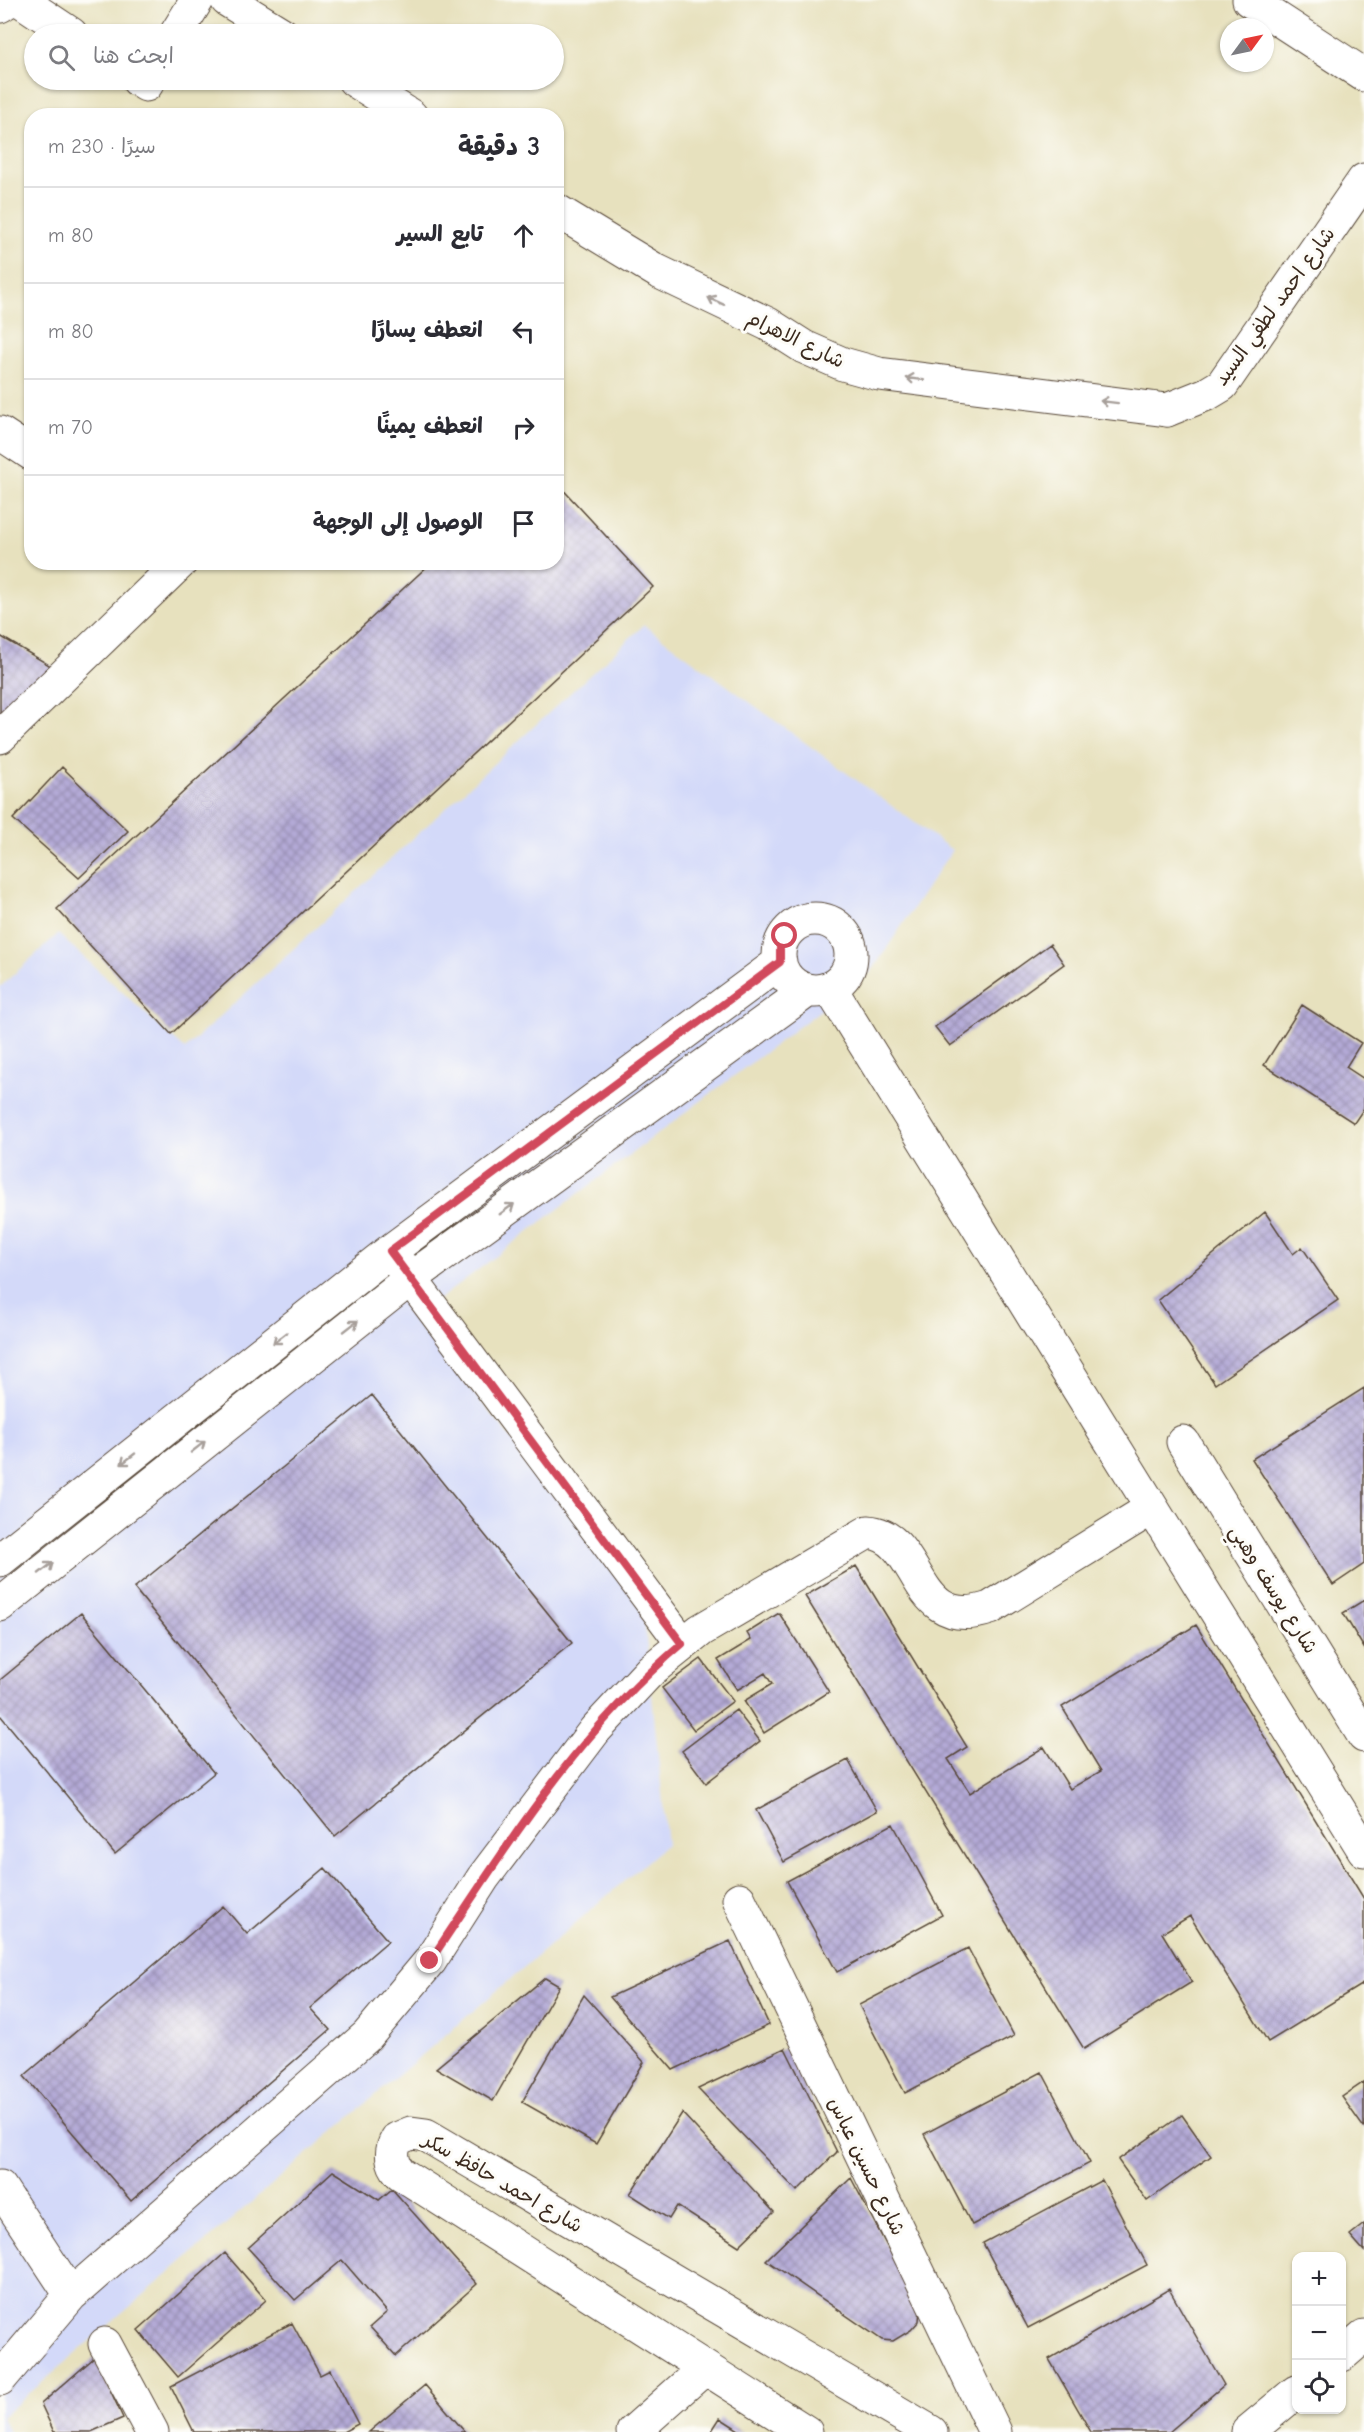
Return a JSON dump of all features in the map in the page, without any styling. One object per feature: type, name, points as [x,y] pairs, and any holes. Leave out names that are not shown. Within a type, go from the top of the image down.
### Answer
[{"type":"street","points":[[0,6],[9,0]]},
{"type":"street","points":[[20,0],[56,24]]},
{"type":"street","points":[[182,24],[197,0]]},
{"type":"street","points":[[227,0],[266,24]]},
{"type":"street","points":[[1249,0],[1364,75]]},
{"type":"street","points":[[370,90],[398,108]]},
{"type":"street","name":"شارع احمد لطفي السيد","points":[[1167,410],[1207,394],[1222,385],[1364,180]]},
{"type":"street","name":"شارع الاهرام","points":[[564,215],[657,271],[843,364],[879,374],[1167,410]]},
{"type":"street","points":[[0,433],[24,449]]},
{"type":"street","points":[[0,737],[173,570]]},
{"type":"street","points":[[0,1605],[411,1279],[818,990],[846,975],[851,953],[843,932],[835,925],[813,919],[793,927],[780,946],[780,962],[788,978],[818,990],[1152,1509],[1364,1850]]},
{"type":"street","points":[[0,1560],[390,1251],[780,962]]},
{"type":"street","points":[[390,1251],[682,1644]]},
{"type":"street","name":"شارع يوسف وهبي","points":[[1183,1442],[1364,1736]]},
{"type":"street","points":[[0,2379],[71,2295],[368,2036],[430,1961],[483,1878],[595,1730],[651,1670],[682,1644],[868,1532],[880,1533],[892,1540],[929,1597],[942,1608],[958,1613],[974,1614],[990,1608],[1152,1509]]},
{"type":"street","name":"شارع حسين عباس","points":[[739,1899],[995,2432]]},
{"type":"street","name":"شارع احمد حافظ سكر","points":[[806,2432],[400,2173],[392,2160],[393,2146],[397,2139],[411,2133],[426,2135],[931,2432]]},
{"type":"street","points":[[0,2187],[71,2295]]},
{"type":"street","points":[[1346,2351],[1364,2336]]},
{"type":"street","points":[[105,2344],[152,2432]]},
{"type":"street","points":[[633,2432],[705,2368]]},
{"type":"street","points":[[1248,2432],[1292,2395]]},
{"type":"shaded area","points":[[644,625],[952,850],[871,972],[413,1319],[642,1597],[667,1844],[2,2417],[9,2432],[0,2432],[0,987],[58,934],[185,1049]]},
{"type":"building","points":[[564,491],[653,587],[171,1034],[57,909],[423,570],[564,570]]},
{"type":"building","points":[[0,636],[56,669],[0,716]]},
{"type":"building","points":[[62,767],[128,831],[79,878],[13,819]]},
{"type":"building","points":[[1050,944],[1064,964],[950,1046],[935,1027]]},
{"type":"building","points":[[1302,1005],[1361,1043],[1346,1067],[1364,1079],[1364,1108],[1354,1123],[1264,1065]]},
{"type":"building","points":[[1265,1212],[1293,1254],[1302,1247],[1338,1300],[1215,1384],[1158,1300]]},
{"type":"building","points":[[1364,1388],[1364,1564],[1333,1585],[1252,1459]]},
{"type":"building","points":[[372,1395],[572,1643],[335,1836],[134,1588]]},
{"type":"building","points":[[856,1566],[967,1747],[948,1759],[970,1793],[1044,1747],[1070,1789],[1101,1771],[1062,1707],[1196,1625],[1364,1899],[1364,1983],[1268,2042],[1190,1916],[1162,1933],[1192,1982],[1084,2049],[805,1596]]},
{"type":"building","points":[[1364,1600],[1364,1648],[1343,1613]]},
{"type":"building","points":[[81,1613],[214,1773],[115,1854],[0,1715],[0,1680]]},
{"type":"building","points":[[779,1613],[829,1692],[764,1733],[744,1701],[772,1684],[765,1673],[737,1690],[718,1660],[751,1640],[747,1633]]},
{"type":"building","points":[[701,1659],[733,1701],[694,1730],[662,1688]]},
{"type":"building","points":[[736,1710],[760,1741],[706,1783],[682,1751]]},
{"type":"building","points":[[848,1760],[877,1811],[784,1862],[756,1810]]},
{"type":"building","points":[[893,1824],[942,1915],[837,1972],[787,1881]]},
{"type":"building","points":[[325,1868],[388,1941],[310,2008],[330,2030],[131,2201],[24,2076],[223,1906],[247,1934]]},
{"type":"building","points":[[730,1941],[769,2025],[673,2070],[610,1997]]},
{"type":"building","points":[[968,1948],[1014,2036],[905,2093],[859,2005]]},
{"type":"building","points":[[545,1978],[559,1986],[493,2101],[436,2068]]},
{"type":"building","points":[[584,1995],[644,2062],[596,2144],[522,2102]]},
{"type":"building","points":[[785,2048],[837,2152],[797,2191],[698,2089]]},
{"type":"building","points":[[1042,2072],[1090,2163],[972,2225],[924,2134]]},
{"type":"building","points":[[1364,2082],[1364,2128],[1342,2097]]},
{"type":"building","points":[[682,2113],[774,2212],[739,2246],[677,2206],[669,2219],[630,2194]]},
{"type":"building","points":[[1182,2115],[1211,2156],[1147,2201],[1118,2160]]},
{"type":"building","points":[[333,2171],[379,2200],[392,2189],[477,2284],[396,2356],[370,2327],[387,2312],[342,2260],[295,2300],[248,2248]]},
{"type":"building","points":[[851,2178],[920,2309],[919,2321],[911,2330],[893,2341],[882,2340],[766,2260]]},
{"type":"building","points":[[1102,2180],[1147,2265],[1028,2328],[983,2243]]},
{"type":"building","points":[[1364,2224],[1364,2251],[1350,2235]]},
{"type":"building","points":[[225,2253],[266,2300],[178,2377],[138,2330]]},
{"type":"building","points":[[1169,2289],[1224,2385],[1169,2432],[1091,2432],[1049,2359]]},
{"type":"building","points":[[292,2323],[320,2375],[330,2370],[358,2424],[343,2432],[194,2432],[171,2386]]},
{"type":"building","points":[[95,2357],[123,2418],[91,2432],[54,2432],[41,2404]]},
{"type":"building","points":[[425,2385],[465,2432],[369,2432]]},
{"type":"building","points":[[720,2418],[742,2432],[711,2432]]},
{"type":"route","points":[[430,1961],[483,1878],[595,1730],[651,1670],[682,1644],[390,1251],[780,962],[780,946],[785,936]]}]
